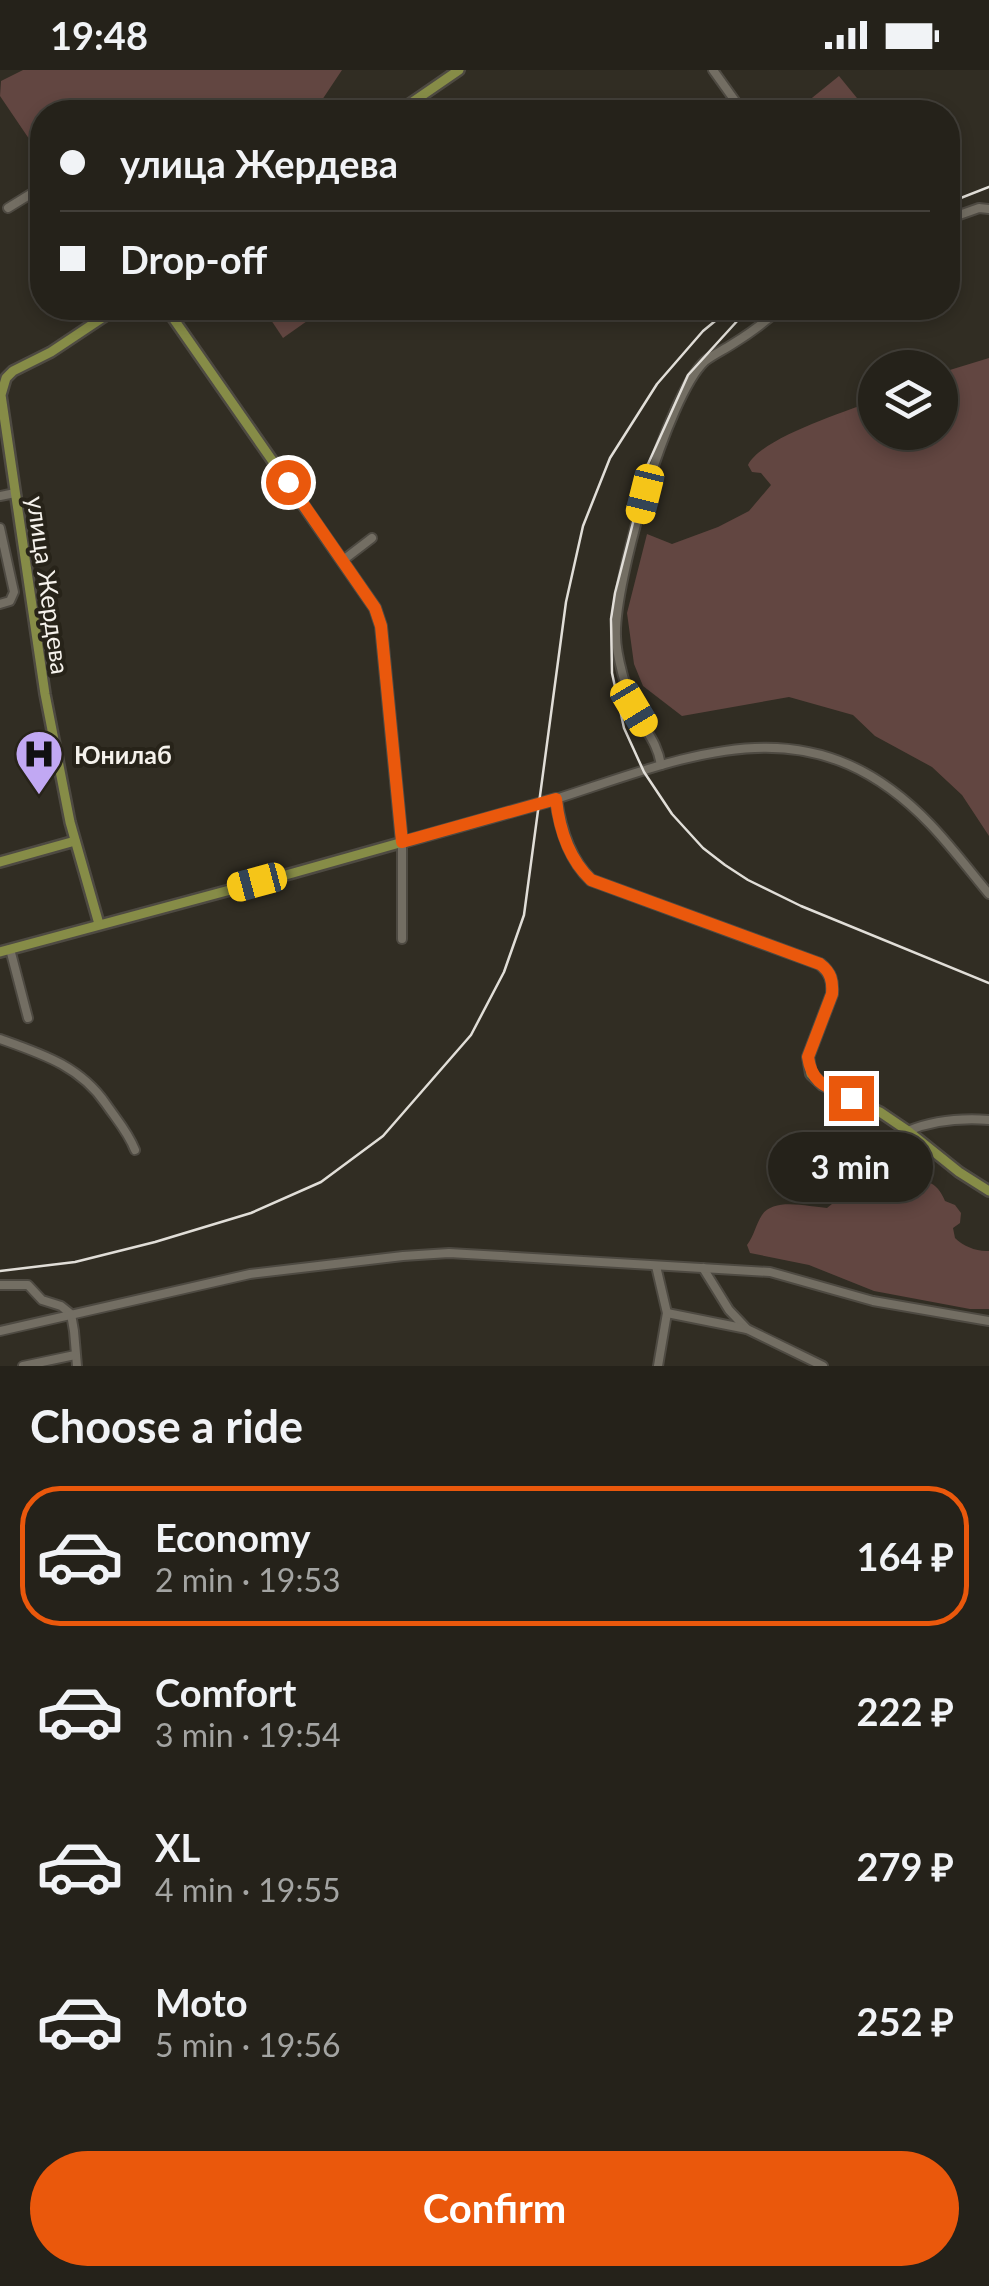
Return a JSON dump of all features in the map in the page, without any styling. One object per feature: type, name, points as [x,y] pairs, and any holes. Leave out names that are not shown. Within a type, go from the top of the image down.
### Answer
[{"type":"main road","points":[[415,100],[459,70]]},
{"type":"main road","points":[[12,371],[52,352],[99,320]]},
{"type":"main road","points":[[174,320],[375,608],[381,626],[402,842]]},
{"type":"main road","name":"улица Жердева","points":[[12,371],[1,395],[4,440],[45,694],[75,841],[99,924]]},
{"type":"main road","points":[[5,950],[556,799],[560,828],[583,873],[591,880],[826,969],[832,994],[808,1057],[811,1074],[823,1085],[880,1112],[989,1191]]},
{"type":"main road","points":[[0,862],[75,841]]},
{"type":"street","points":[[713,70],[734,100]]},
{"type":"street","points":[[8,208],[30,195]]},
{"type":"street","points":[[960,215],[979,208],[989,209]]},
{"type":"street","points":[[661,765],[657,744],[629,697],[616,637],[627,563],[645,494],[669,426],[697,372],[706,361],[767,320]]},
{"type":"street","points":[[0,370],[12,371]]},
{"type":"street","points":[[0,496],[15,492]]},
{"type":"street","points":[[0,528],[14,592],[10,601],[0,604]]},
{"type":"street","points":[[342,561],[372,538]]},
{"type":"street","points":[[556,799],[698,754],[790,747],[861,769],[892,791],[930,823],[989,894]]},
{"type":"street","points":[[402,842],[402,939]]},
{"type":"street","points":[[5,950],[14,963],[28,1018]]},
{"type":"street","points":[[0,967],[14,963]]},
{"type":"street","points":[[0,1039],[79,1074],[120,1121],[135,1150]]},
{"type":"street","points":[[908,1131],[928,1123],[989,1120]]},
{"type":"street","points":[[0,1331],[267,1271],[450,1253],[770,1272],[874,1301],[989,1320]]},
{"type":"street","points":[[656,1266],[667,1313],[658,1366]]},
{"type":"street","points":[[704,1268],[729,1310],[747,1329]]},
{"type":"street","points":[[0,1286],[28,1286],[42,1300],[61,1306],[70,1314],[77,1366]]},
{"type":"street","points":[[667,1313],[747,1329],[823,1366]]},
{"type":"street","points":[[23,1366],[76,1355]]},
{"type":"shaded area","points":[[23,70],[342,70],[322,100],[30,100],[30,140],[0,96],[1,81]]},
{"type":"shaded area","points":[[839,76],[859,100],[809,100]]},
{"type":"shaded area","points":[[271,320],[308,320],[283,338]]},
{"type":"shaded area","points":[[989,358],[989,836],[962,795],[932,767],[875,736],[853,715],[789,697],[682,716],[643,686],[634,664],[627,613],[647,534],[672,544],[749,511],[771,485],[748,465],[769,445],[786,436],[858,407],[858,450],[958,450],[958,367]]},
{"type":"shaded area","points":[[870,1180],[891,1185],[930,1183],[945,1201],[955,1205],[961,1213],[960,1223],[953,1228],[955,1238],[970,1248],[989,1251],[989,1309],[874,1291],[809,1265],[750,1253],[747,1245],[768,1209],[792,1204],[827,1208],[843,1195],[861,1193],[864,1183]]},
{"type":"railway","points":[[960,198],[989,187]]},
{"type":"railway","points":[[0,1271],[75,1262],[155,1242],[251,1213],[321,1182],[383,1136],[471,1035],[504,972],[524,915],[566,602],[583,526],[610,458],[657,384],[716,320]]},
{"type":"railway","points":[[738,320],[688,375],[648,464],[611,619],[612,673],[624,728],[644,772],[672,814],[703,848],[725,865],[801,906],[989,983]]},
{"type":"place","name":"Юнилаб","points":[[39,796]]},
{"type":"route","points":[[288,482],[375,608],[381,626],[402,842],[556,799],[560,828],[583,873],[591,880],[826,969],[832,994],[808,1057],[809,1066],[811,1074],[823,1085],[851,1098]]}]
